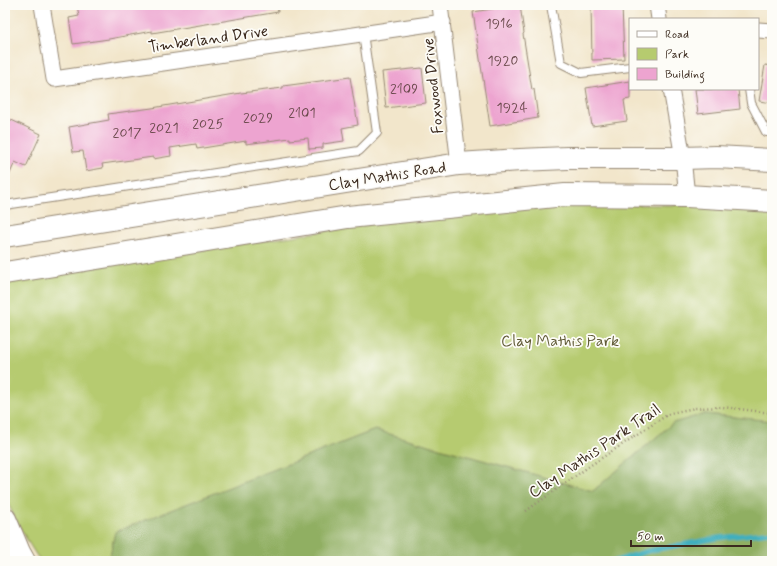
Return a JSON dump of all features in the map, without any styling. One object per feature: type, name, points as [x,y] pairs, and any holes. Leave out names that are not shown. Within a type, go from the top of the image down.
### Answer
[{"type":"main road","name":"Clay Mathis Road","points":[[5,236],[458,164],[567,158],[716,157],[772,160]]},
{"type":"main road","points":[[5,273],[348,217],[565,196],[687,196],[772,200]]},
{"type":"main road","points":[[5,519],[16,558]]},
{"type":"street","name":"Timberland Drive","points":[[42,5],[54,79],[442,22]]},
{"type":"street","name":"Foxwood Drive","points":[[440,5],[458,164]]},
{"type":"street","points":[[657,5],[659,18]]},
{"type":"street","points":[[759,30],[772,31]]},
{"type":"street","points":[[672,90],[683,158],[687,196]]},
{"type":"lane","points":[[551,5],[561,63],[581,73],[629,66]]},
{"type":"lane","points":[[5,205],[359,152],[377,133],[363,33]]},
{"type":"lane","points":[[749,90],[751,103],[766,132],[772,132]]},
{"type":"path","name":"Clay Mathis Park Trail","points":[[526,511],[590,465],[670,413],[695,408],[723,407],[772,413]]},
{"type":"green space","name":"Clay Mathis Park","points":[[561,204],[772,206],[772,421],[705,414],[673,423],[593,491],[375,430],[115,532],[109,561],[40,561],[30,546],[5,497],[5,284],[16,279],[396,220]]},
{"type":"green space","points":[[705,414],[772,421],[772,561],[109,561],[115,532],[375,430],[593,491],[673,423]]},
{"type":"building","points":[[77,5],[277,5],[278,12],[152,33],[152,31],[73,44],[69,18],[79,16]]},
{"type":"building","points":[[520,5],[523,34],[538,118],[490,126],[473,12]]},
{"type":"building","points":[[591,5],[622,5],[624,59],[592,60]]},
{"type":"building","points":[[765,65],[772,66],[772,103],[759,101]]},
{"type":"building","points":[[422,68],[426,103],[386,108],[382,72]]},
{"type":"building","points":[[350,77],[358,125],[342,128],[344,141],[323,144],[323,148],[309,149],[308,138],[290,140],[290,138],[246,144],[246,141],[197,149],[196,144],[170,148],[171,156],[102,164],[103,168],[86,171],[83,151],[73,152],[69,127],[109,120],[108,114],[241,93],[283,88],[283,86]]},
{"type":"building","points":[[629,81],[630,99],[624,100],[627,121],[592,126],[586,88]]},
{"type":"building","points":[[695,90],[738,90],[740,109],[698,114]]},
{"type":"building","points":[[5,117],[41,134],[26,167],[15,162],[5,185]]},
{"type":"waterway","points":[[616,561],[648,551],[718,538],[772,532]]}]
